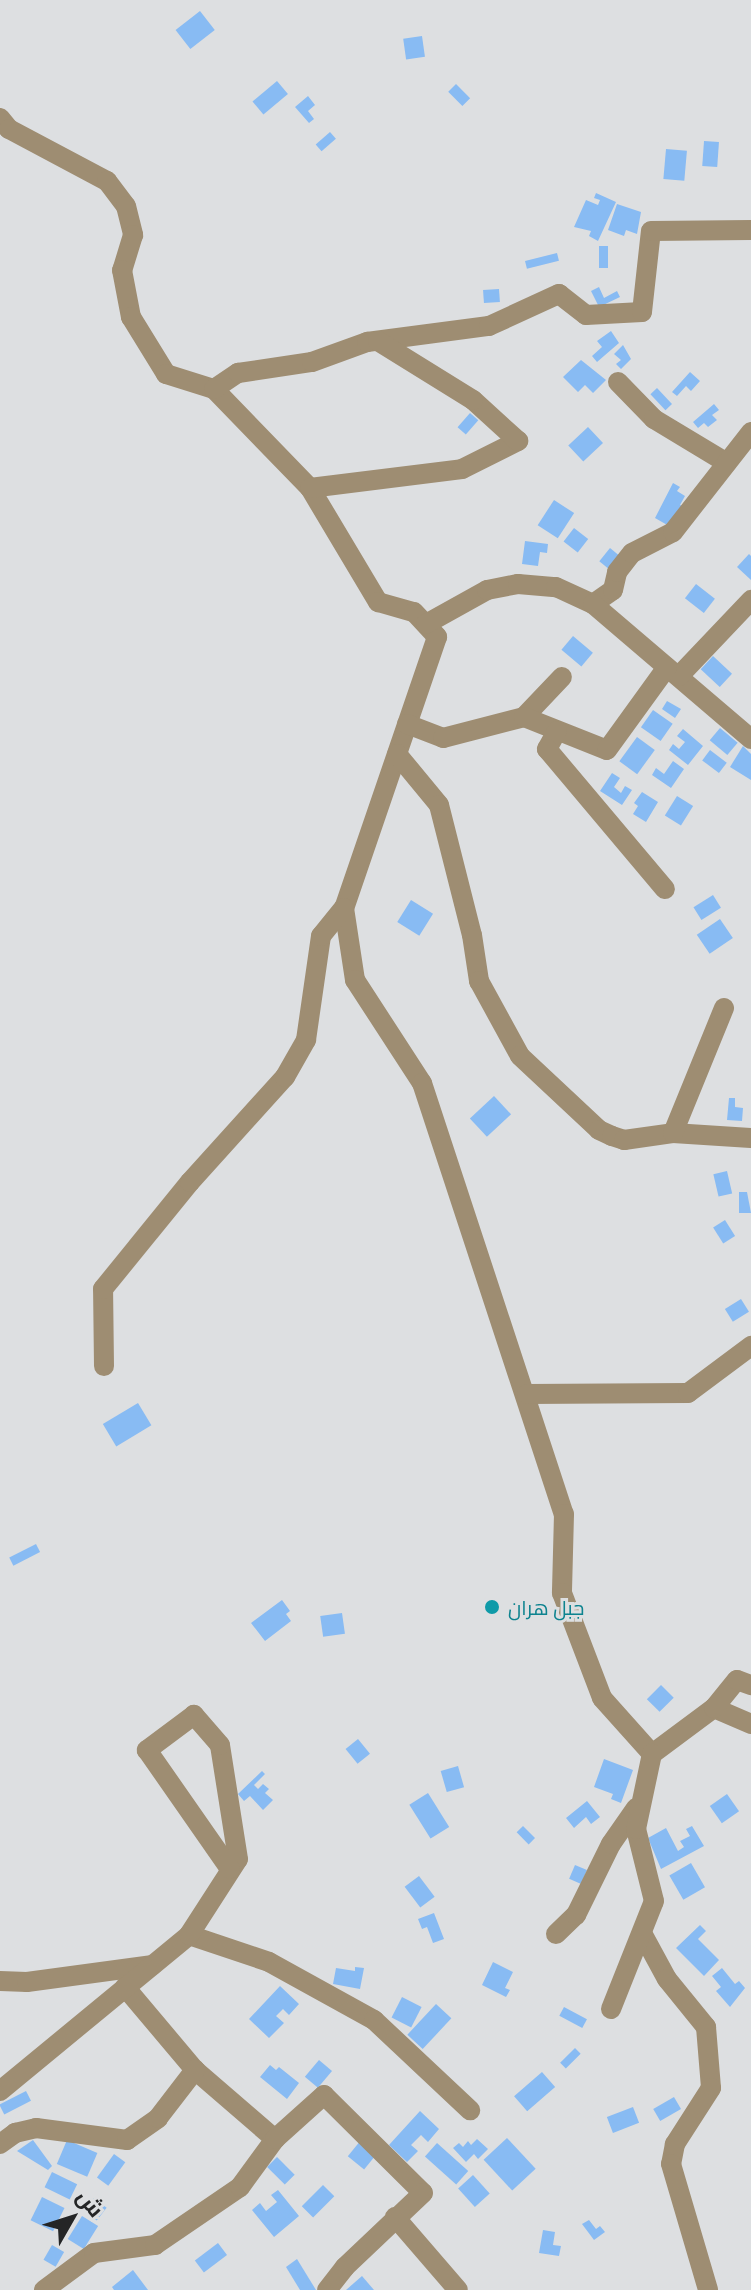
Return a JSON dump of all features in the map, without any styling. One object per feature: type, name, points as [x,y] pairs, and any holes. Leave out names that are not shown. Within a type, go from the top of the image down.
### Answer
[{"type":"street","points":[[0,118],[9,129],[107,181],[126,206],[133,235],[122,270],[131,317],[166,374],[214,389],[310,488],[378,602],[414,612],[437,637],[344,908],[321,936],[306,1040],[285,1077],[190,1182],[103,1289],[104,1366]]},
{"type":"street","points":[[214,389],[238,373],[312,362],[378,341],[489,326],[559,294],[586,315],[642,312],[651,231],[751,230]]},
{"type":"street","points":[[310,488],[462,469],[518,441],[473,400],[378,341]]},
{"type":"street","points":[[618,382],[654,419],[727,463]]},
{"type":"street","points":[[593,604],[613,590],[617,572],[632,553],[673,532],[751,432]]},
{"type":"street","points":[[426,624],[487,590],[505,585],[556,587],[593,604],[751,739]]},
{"type":"street","points":[[524,717],[607,750],[673,672],[751,600]]},
{"type":"street","points":[[407,724],[443,738],[524,717],[562,677]]},
{"type":"street","points":[[557,731],[547,749],[665,889]]},
{"type":"street","points":[[397,754],[439,805],[472,935],[479,981],[520,1056],[599,1130],[624,1140],[673,1133],[751,1138]]},
{"type":"street","points":[[344,908],[355,980],[422,1083],[527,1394],[564,1514],[562,1593],[602,1698],[652,1754]]},
{"type":"street","points":[[673,1133],[724,1008]]},
{"type":"street","points":[[527,1394],[688,1393],[751,1346]]},
{"type":"street","points":[[611,2009],[654,1901],[636,1829],[652,1754],[714,1708],[737,1680],[751,1685]]},
{"type":"street","points":[[714,1708],[751,1724]]},
{"type":"street","points":[[0,2091],[189,1935],[238,1859],[220,1745],[194,1715],[147,1750],[230,1869]]},
{"type":"street","points":[[556,1934],[576,1915],[611,1844],[643,1798]]},
{"type":"street","points":[[642,1933],[667,1979],[706,2027],[711,2088],[675,2144],[671,2164],[708,2290]]},
{"type":"street","points":[[189,1935],[269,1962],[374,2020],[470,2110]]},
{"type":"street","points":[[0,1981],[27,1982],[153,1965]]},
{"type":"street","points":[[125,1987],[195,2070],[275,2139]]},
{"type":"street","points":[[0,2144],[15,2133],[36,2128],[127,2140],[158,2118],[195,2070]]},
{"type":"street","points":[[44,2290],[94,2253],[155,2245],[240,2187],[275,2139],[324,2095],[423,2193],[395,2217],[327,2290]]},
{"type":"street","points":[[395,2217],[458,2290]]},
{"type":"building","points":[[200,11],[215,30],[190,49],[176,30]]},
{"type":"building","points":[[422,36],[425,57],[406,59],[403,39]]},
{"type":"building","points":[[277,81],[288,94],[263,115],[252,102]]},
{"type":"building","points":[[456,84],[470,98],[462,106],[448,92]]},
{"type":"building","points":[[308,96],[315,105],[308,111],[314,119],[309,123],[295,107]]},
{"type":"building","points":[[330,132],[336,139],[322,151],[316,144]]},
{"type":"building","points":[[704,141],[719,142],[717,167],[702,166]]},
{"type":"building","points":[[666,149],[687,151],[684,181],[663,179]]},
{"type":"building","points":[[596,193],[616,202],[598,241],[589,236],[591,231],[574,227],[586,200],[598,205],[600,200],[594,198]]},
{"type":"building","points":[[617,204],[641,212],[637,234],[626,230],[624,236],[608,230]]},
{"type":"building","points":[[599,246],[608,246],[608,268],[599,268]]},
{"type":"building","points":[[557,253],[559,261],[527,269],[525,261]]},
{"type":"building","points":[[599,287],[604,298],[617,291],[620,297],[599,307],[591,291]]},
{"type":"building","points":[[499,289],[500,302],[484,303],[483,290]]},
{"type":"building","points":[[611,331],[619,343],[597,362],[592,356],[602,347],[597,341]]},
{"type":"building","points":[[623,345],[631,359],[621,369],[616,364],[621,360],[614,354]]},
{"type":"building","points":[[581,360],[606,380],[593,393],[585,385],[578,392],[563,377]]},
{"type":"building","points":[[690,372],[700,381],[691,391],[686,386],[677,396],[672,392]]},
{"type":"building","points":[[657,388],[672,404],[665,410],[650,394]]},
{"type":"building","points":[[714,404],[719,410],[712,415],[717,420],[708,427],[704,423],[698,428],[693,422]]},
{"type":"building","points":[[470,413],[478,420],[466,435],[458,427]]},
{"type":"building","points":[[588,427],[603,443],[583,462],[568,445]]},
{"type":"building","points":[[673,483],[680,487],[677,491],[685,496],[680,505],[685,507],[669,526],[655,518]]},
{"type":"building","points":[[554,500],[574,513],[558,538],[538,525]]},
{"type":"building","points":[[574,528],[588,539],[578,552],[564,541]]},
{"type":"building","points":[[525,541],[548,544],[547,553],[540,552],[538,566],[522,564]]},
{"type":"building","points":[[610,548],[620,556],[609,569],[599,561]]},
{"type":"building","points":[[749,554],[751,556],[751,580],[737,567]]},
{"type":"building","points":[[696,584],[715,599],[704,613],[685,598]]},
{"type":"building","points":[[573,636],[593,653],[581,667],[561,650]]},
{"type":"building","points":[[713,656],[732,674],[720,687],[701,669]]},
{"type":"building","points":[[667,701],[681,709],[675,718],[662,709]]},
{"type":"building","points":[[653,710],[673,724],[661,741],[641,727]]},
{"type":"building","points":[[720,728],[738,743],[727,755],[710,740]]},
{"type":"building","points":[[683,729],[703,746],[688,765],[669,750],[673,744],[679,749],[685,742],[677,736]]},
{"type":"building","points":[[637,737],[655,750],[637,774],[619,761]]},
{"type":"building","points":[[743,746],[751,754],[751,780],[730,767]]},
{"type":"building","points":[[710,750],[727,763],[719,773],[702,760]]},
{"type":"building","points":[[673,761],[684,769],[671,788],[652,775],[656,768],[664,774]]},
{"type":"building","points":[[612,773],[620,778],[614,787],[621,793],[625,786],[632,790],[622,805],[600,791]]},
{"type":"building","points":[[642,792],[658,802],[646,822],[633,814],[638,806],[634,803]]},
{"type":"building","points":[[677,796],[693,806],[681,826],[665,816]]},
{"type":"building","points":[[713,895],[721,908],[701,920],[693,907]]},
{"type":"building","points":[[411,900],[433,914],[419,936],[397,922]]},
{"type":"building","points":[[720,919],[733,938],[710,954],[697,935]]},
{"type":"building","points":[[494,1096],[511,1114],[487,1137],[470,1119]]},
{"type":"building","points":[[729,1098],[735,1098],[735,1107],[743,1108],[742,1121],[727,1120]]},
{"type":"building","points":[[727,1171],[732,1193],[719,1197],[713,1174]]},
{"type":"building","points":[[739,1192],[747,1192],[751,1213],[739,1213]]},
{"type":"building","points":[[725,1220],[735,1236],[723,1244],[713,1227]]},
{"type":"building","points":[[741,1299],[749,1312],[733,1322],[725,1309]]},
{"type":"building","points":[[138,1403],[151,1425],[116,1446],[103,1424]]},
{"type":"building","points":[[36,1544],[40,1552],[13,1566],[9,1558]]},
{"type":"building","points":[[282,1600],[290,1611],[286,1614],[291,1621],[265,1641],[251,1623]]},
{"type":"building","points":[[342,1613],[345,1634],[323,1637],[320,1616]]},
{"type":"building","points":[[661,1685],[674,1698],[660,1712],[647,1699]]},
{"type":"building","points":[[358,1739],[370,1754],[358,1764],[346,1749]]},
{"type":"building","points":[[604,1759],[633,1770],[621,1803],[611,1799],[613,1794],[594,1787]]},
{"type":"building","points":[[458,1766],[464,1787],[447,1792],[441,1771]]},
{"type":"building","points":[[262,1771],[265,1774],[254,1785],[258,1789],[263,1784],[269,1789],[265,1793],[273,1800],[263,1810],[250,1796],[244,1801],[238,1794]]},
{"type":"building","points":[[428,1793],[449,1827],[431,1839],[409,1805]]},
{"type":"building","points":[[727,1794],[739,1811],[722,1823],[710,1806]]},
{"type":"building","points":[[587,1801],[600,1817],[591,1824],[586,1817],[574,1828],[566,1818]]},
{"type":"building","points":[[523,1826],[535,1838],[529,1844],[517,1832]]},
{"type":"building","points":[[692,1826],[704,1846],[661,1869],[648,1838],[666,1828],[678,1851],[684,1847],[680,1841],[690,1836],[686,1829]]},
{"type":"building","points":[[691,1863],[705,1887],[683,1900],[669,1876]]},
{"type":"building","points":[[575,1865],[587,1870],[581,1884],[569,1879]]},
{"type":"building","points":[[419,1876],[435,1897],[420,1908],[405,1887]]},
{"type":"building","points":[[434,1913],[444,1939],[433,1943],[427,1927],[422,1929],[418,1919]]},
{"type":"building","points":[[700,1925],[706,1931],[698,1939],[719,1960],[704,1976],[676,1948]]},
{"type":"building","points":[[493,1962],[513,1972],[505,1988],[510,1990],[506,1997],[482,1985]]},
{"type":"building","points":[[355,1967],[364,1968],[360,1989],[333,1984],[336,1968],[355,1971]]},
{"type":"building","points":[[722,1968],[735,1984],[739,1981],[745,1988],[730,2007],[716,1991],[721,1987],[712,1976]]},
{"type":"building","points":[[280,1986],[299,2004],[289,2015],[283,2009],[276,2016],[284,2023],[269,2038],[249,2019]]},
{"type":"building","points":[[402,1997],[422,2007],[411,2027],[392,2017]]},
{"type":"building","points":[[436,2004],[451,2018],[423,2049],[407,2035]]},
{"type":"building","points":[[564,2007],[587,2019],[582,2028],[559,2016]]},
{"type":"building","points":[[575,2048],[581,2054],[566,2069],[560,2063]]},
{"type":"building","points":[[319,2060],[332,2071],[318,2088],[305,2077]]},
{"type":"building","points":[[270,2065],[276,2070],[279,2067],[299,2083],[287,2099],[260,2077]]},
{"type":"building","points":[[542,2072],[555,2087],[527,2111],[514,2096]]},
{"type":"building","points":[[26,2091],[31,2101],[4,2114],[0,2104]]},
{"type":"building","points":[[674,2097],[681,2109],[660,2121],[653,2109]]},
{"type":"building","points":[[633,2107],[639,2123],[613,2133],[607,2117]]},
{"type":"building","points":[[420,2111],[439,2129],[428,2142],[421,2135],[411,2145],[418,2151],[407,2162],[389,2145]]},
{"type":"building","points":[[507,2138],[536,2169],[512,2191],[484,2160]]},
{"type":"building","points":[[477,2139],[488,2149],[478,2159],[474,2154],[466,2162],[453,2148],[459,2143],[463,2147],[468,2141],[471,2145]]},
{"type":"building","points":[[33,2140],[52,2166],[48,2170],[17,2151]]},
{"type":"building","points":[[67,2140],[97,2153],[87,2177],[57,2164]]},
{"type":"building","points":[[361,2140],[377,2153],[364,2170],[348,2156]]},
{"type":"building","points":[[437,2143],[468,2171],[456,2184],[425,2156]]},
{"type":"building","points":[[114,2154],[125,2162],[108,2186],[97,2177]]},
{"type":"building","points":[[277,2157],[295,2175],[285,2185],[267,2167]]},
{"type":"building","points":[[52,2172],[77,2184],[70,2200],[45,2187]]},
{"type":"building","points":[[473,2175],[490,2194],[475,2207],[458,2188]]},
{"type":"building","points":[[323,2185],[334,2196],[313,2218],[302,2206]]},
{"type":"building","points":[[278,2190],[299,2216],[274,2237],[252,2210],[260,2203],[266,2211],[277,2202],[271,2195]]},
{"type":"building","points":[[42,2197],[64,2208],[53,2231],[31,2220]]},
{"type":"building","points":[[94,2198],[107,2208],[97,2220],[84,2211]]},
{"type":"building","points":[[82,2216],[98,2226],[84,2249],[68,2239]]},
{"type":"building","points":[[589,2220],[596,2229],[600,2226],[605,2232],[594,2240],[582,2224]]},
{"type":"building","points":[[543,2230],[555,2232],[553,2245],[561,2246],[559,2256],[539,2253]]},
{"type":"building","points":[[218,2243],[227,2255],[204,2272],[195,2260]]},
{"type":"building","points":[[52,2245],[64,2252],[56,2267],[44,2260]]},
{"type":"building","points":[[297,2259],[316,2290],[300,2290],[286,2267]]},
{"type":"building","points":[[133,2270],[148,2290],[114,2290],[112,2287]]},
{"type":"building","points":[[362,2276],[374,2290],[346,2290]]},
{"type":"place","name":"جبل هران","points":[[492,1607]]}]
